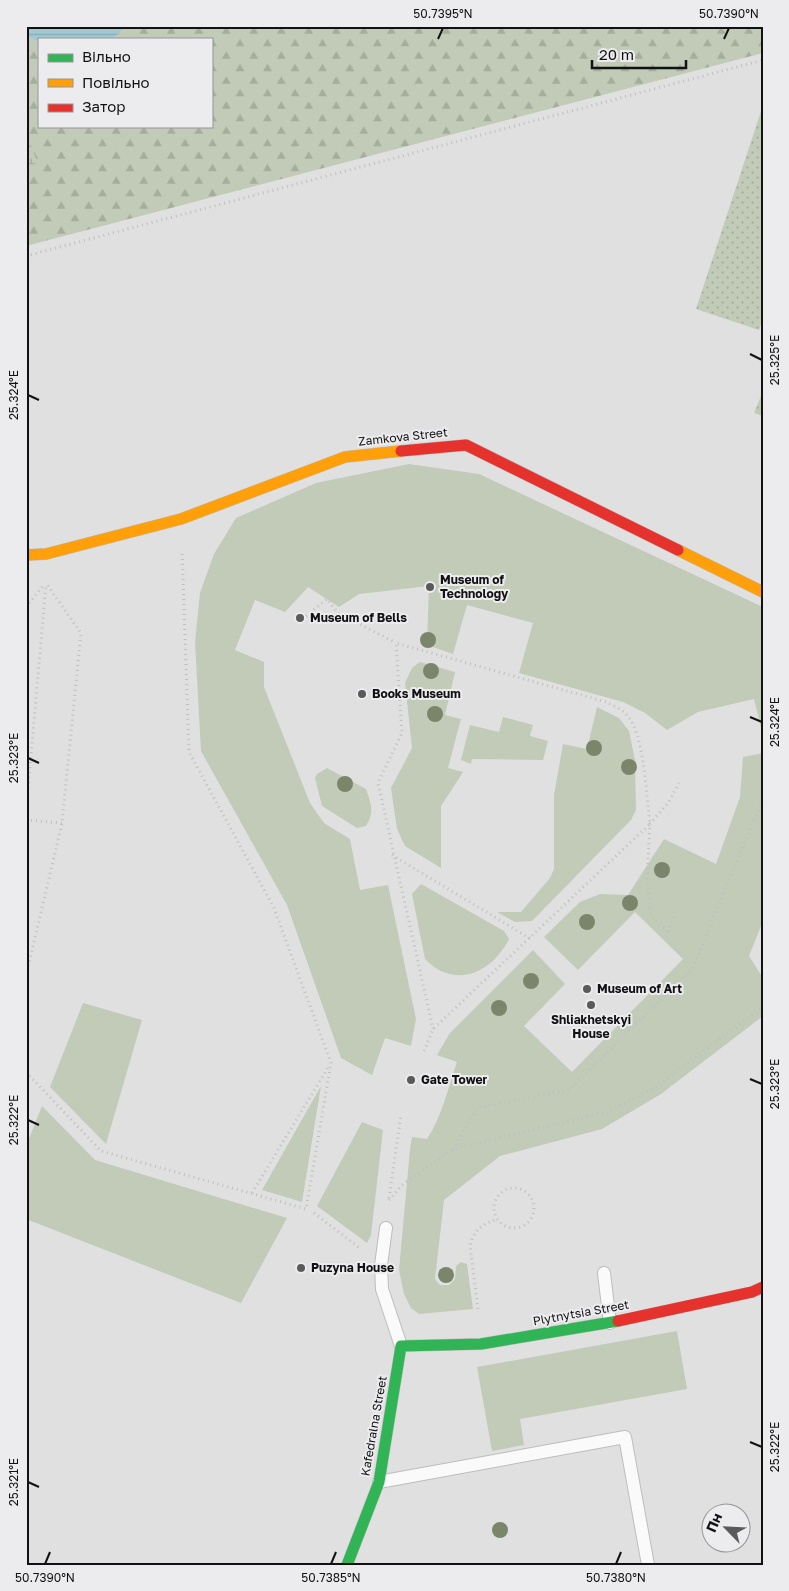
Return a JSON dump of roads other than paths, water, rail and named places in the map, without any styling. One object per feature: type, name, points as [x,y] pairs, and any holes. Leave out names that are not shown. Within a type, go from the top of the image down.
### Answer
[{"type":"street","name":"Zamkova Street","points":[[26,555],[46,554],[181,519],[345,457],[466,445],[763,592]]},
{"type":"street","name":"Plytnytsia Street","points":[[401,1346],[481,1344],[610,1323],[752,1292],[763,1287]]},
{"type":"street","name":"Kafedralna Street","points":[[348,1565],[379,1482],[401,1346]]},
{"type":"lane","points":[[386,1228],[381,1265],[382,1288],[401,1346]]},
{"type":"lane","points":[[604,1273],[610,1323]]},
{"type":"lane","points":[[379,1482],[625,1437],[648,1565]]},
{"type":"water","points":[[26,26],[127,26],[114,38],[38,38],[38,41],[26,37]]},
{"type":"place","name":"Museum of Technology","points":[[430,587]]},
{"type":"place","name":"Museum of Bells","points":[[300,618]]},
{"type":"place","name":"Books Museum","points":[[362,694]]},
{"type":"place","name":"Museum of Art","points":[[587,989]]},
{"type":"place","name":"Shliakhetskyi House","points":[[591,1005]]},
{"type":"place","name":"Gate Tower","points":[[411,1080]]},
{"type":"place","name":"Puzyna House","points":[[301,1268]]}]
